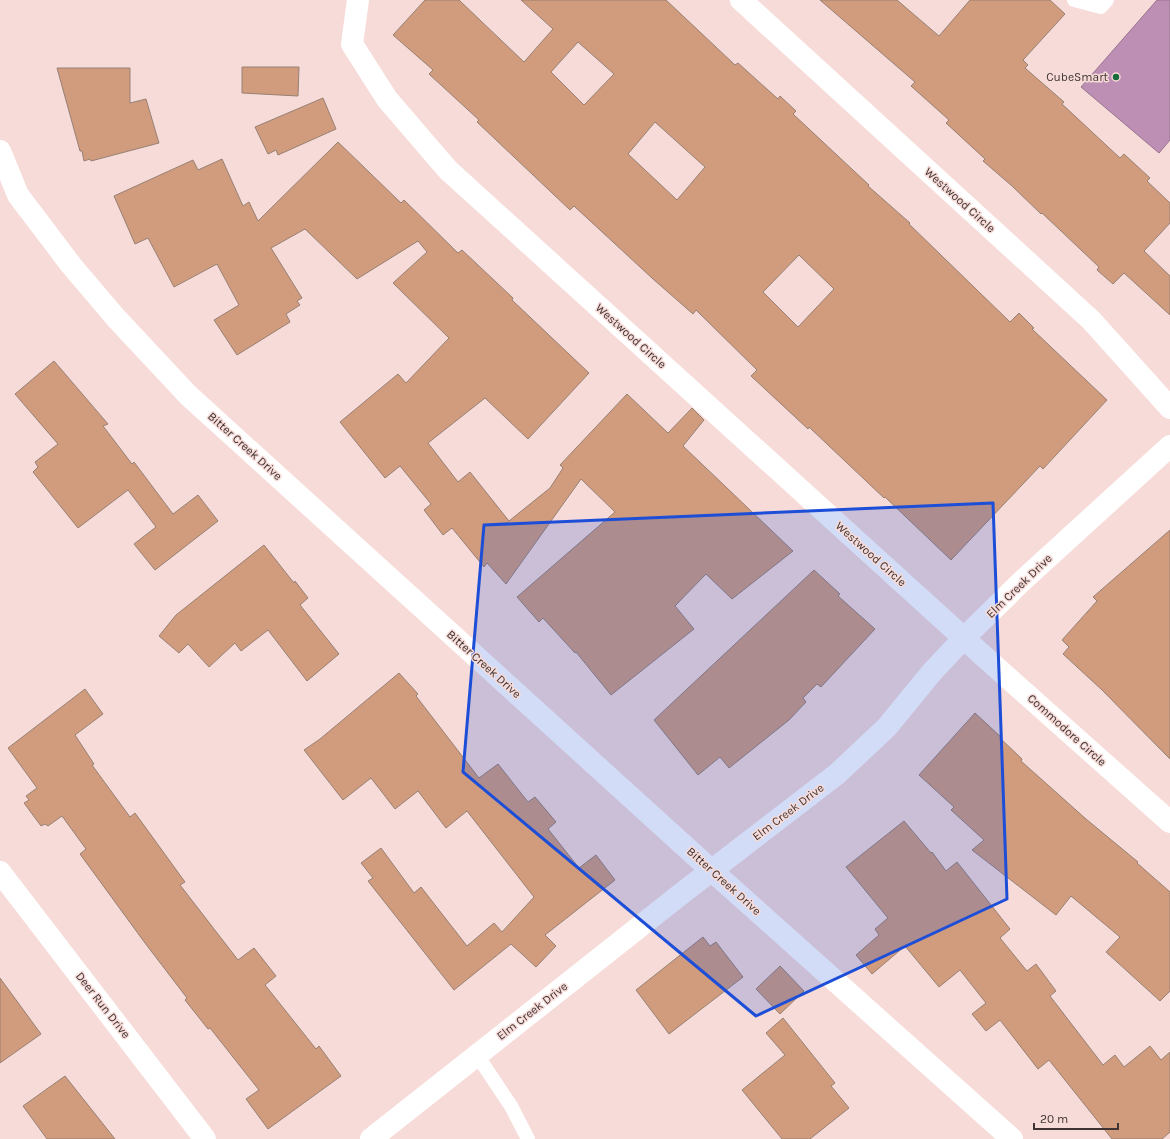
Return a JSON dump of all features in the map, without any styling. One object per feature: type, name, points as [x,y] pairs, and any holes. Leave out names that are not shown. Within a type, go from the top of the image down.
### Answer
[{"type":"street","name":"Westwood Circle","points":[[358,0],[352,44],[387,99],[448,170],[964,638]]},
{"type":"street","name":"Westwood Circle","points":[[741,0],[1091,320],[1170,408]]},
{"type":"street","name":"Bitter Creek Drive","points":[[0,151],[18,195],[72,266],[116,318],[188,395],[712,870],[1012,1139]]},
{"type":"street","name":"Elm Creek Drive","points":[[371,1139],[712,870],[837,774],[886,727],[932,672],[964,638],[1020,583],[1170,446]]},
{"type":"street","name":"Commodore Circle","points":[[964,638],[1170,822]]},
{"type":"street","name":"Deer Run Drive","points":[[0,872],[205,1139]]},
{"type":"lane","points":[[1074,0],[1101,7],[1107,0]]},
{"type":"lane","points":[[477,1056],[511,1106],[528,1139]]},
{"type":"highlighted area","points":[[993,503],[1007,899],[756,1016],[463,772],[484,525]]},
{"type":"shaded area","points":[[1157,0],[1170,0],[1170,140],[1159,153],[1081,87]]},
{"type":"building","points":[[425,0],[459,0],[524,62],[553,29],[521,0],[666,0],[735,65],[738,63],[778,99],[780,96],[796,111],[793,114],[869,185],[868,186],[910,223],[909,224],[1010,322],[1019,313],[1034,328],[1032,329],[1107,400],[1043,469],[1040,466],[951,560],[809,427],[808,429],[751,376],[757,370],[696,310],[693,314],[574,206],[570,210],[477,122],[479,120],[429,74],[433,70],[393,35]],"holes":[[[578,42],[614,74],[584,105],[551,72]],[[655,122],[705,167],[677,200],[628,154]],[[799,255],[834,289],[798,327],[763,292]]]},
{"type":"building","points":[[820,0],[897,0],[939,36],[970,0],[1050,0],[1065,14],[1023,60],[1028,65],[1025,68],[1064,102],[1062,104],[1120,158],[1124,154],[1150,178],[1147,181],[1170,203],[1170,223],[1144,251],[1170,276],[1170,315],[1124,273],[1113,284],[1097,270],[1099,267],[1042,213],[1041,214],[983,161],[985,159],[946,123],[949,120],[911,86],[915,82]]},
{"type":"building","points":[[242,67],[299,67],[298,96],[242,93]]},
{"type":"building","points":[[57,68],[130,68],[130,103],[146,99],[159,143],[91,161],[90,159],[84,161]]},
{"type":"building","points":[[323,98],[336,129],[278,155],[276,150],[268,154],[255,127]]},
{"type":"building","points":[[338,142],[401,203],[404,200],[458,253],[462,250],[589,373],[528,439],[485,398],[428,443],[458,482],[470,472],[509,521],[550,488],[563,468],[560,465],[627,394],[668,433],[692,408],[704,420],[683,446],[793,551],[732,599],[706,574],[675,606],[694,629],[611,695],[576,652],[575,653],[543,618],[539,622],[517,597],[615,512],[581,479],[506,584],[487,563],[484,567],[452,528],[443,535],[424,510],[431,504],[400,466],[385,478],[340,422],[398,374],[406,383],[449,338],[393,283],[427,252],[418,241],[357,279],[305,229],[271,248],[302,298],[297,301],[300,305],[286,314],[290,322],[237,355],[214,320],[239,305],[217,264],[174,287],[148,238],[135,244],[114,196],[193,160],[198,170],[222,159],[243,206],[249,202],[258,221]]},
{"type":"building","points":[[54,361],[108,424],[103,426],[132,464],[134,462],[173,514],[198,495],[218,521],[155,570],[134,544],[156,527],[128,490],[78,528],[33,472],[38,467],[35,462],[58,444],[15,394]]},
{"type":"building","points":[[1170,530],[1170,759],[1102,690],[1063,654],[1069,647],[1062,640],[1097,601],[1093,597]]},
{"type":"building","points":[[264,545],[308,598],[300,605],[339,654],[307,681],[268,630],[241,651],[235,643],[209,667],[188,644],[179,653],[159,636],[176,615]]},
{"type":"building","points":[[814,570],[840,594],[838,596],[875,629],[821,687],[817,684],[803,698],[806,702],[789,720],[729,768],[720,757],[698,775],[654,720]]},
{"type":"building","points":[[399,673],[418,694],[416,696],[479,778],[498,764],[528,802],[535,797],[556,822],[548,829],[579,868],[596,855],[615,880],[545,935],[556,946],[536,967],[511,944],[454,990],[368,881],[373,878],[361,863],[381,848],[414,893],[421,887],[467,946],[494,923],[502,932],[534,897],[467,811],[446,828],[418,791],[395,809],[371,778],[343,800],[304,750],[320,739]]},
{"type":"building","points":[[85,689],[103,714],[75,735],[94,764],[92,765],[130,817],[135,813],[185,882],[180,885],[238,960],[254,948],[276,976],[265,985],[316,1049],[319,1046],[341,1076],[268,1129],[246,1099],[259,1090],[210,1028],[208,1029],[185,1000],[187,998],[80,854],[86,849],[62,816],[48,826],[45,824],[41,826],[24,803],[29,800],[26,796],[37,788],[8,748]]},
{"type":"building","points":[[975,713],[1002,738],[1001,739],[1022,759],[1021,761],[1086,819],[1138,862],[1137,863],[1170,892],[1170,991],[1160,1001],[1106,952],[1120,937],[1071,896],[1056,915],[972,850],[984,840],[951,810],[954,807],[919,775]]},
{"type":"building","points":[[904,821],[931,853],[932,852],[946,871],[957,862],[1010,929],[1000,938],[1027,971],[1036,964],[1056,991],[1050,996],[1103,1065],[1115,1055],[1124,1067],[1150,1046],[1161,1060],[1170,1052],[1170,1132],[1162,1139],[1112,1139],[1049,1060],[1038,1069],[1000,1020],[986,1031],[972,1014],[986,1003],[960,970],[939,987],[905,946],[872,974],[856,955],[879,935],[875,929],[888,918],[846,867]]},
{"type":"building","points":[[703,937],[710,946],[716,942],[743,977],[669,1034],[636,990]]},
{"type":"building","points":[[780,966],[804,991],[780,1014],[756,989]]},
{"type":"building","points":[[0,978],[41,1034],[0,1063]]},
{"type":"building","points":[[783,1018],[835,1083],[831,1086],[849,1108],[810,1139],[782,1139],[742,1090],[785,1055],[766,1033]]},
{"type":"building","points":[[65,1076],[115,1139],[47,1139],[23,1106]]},
{"type":"place","name":"CubeSmart","points":[[1116,77]]}]
